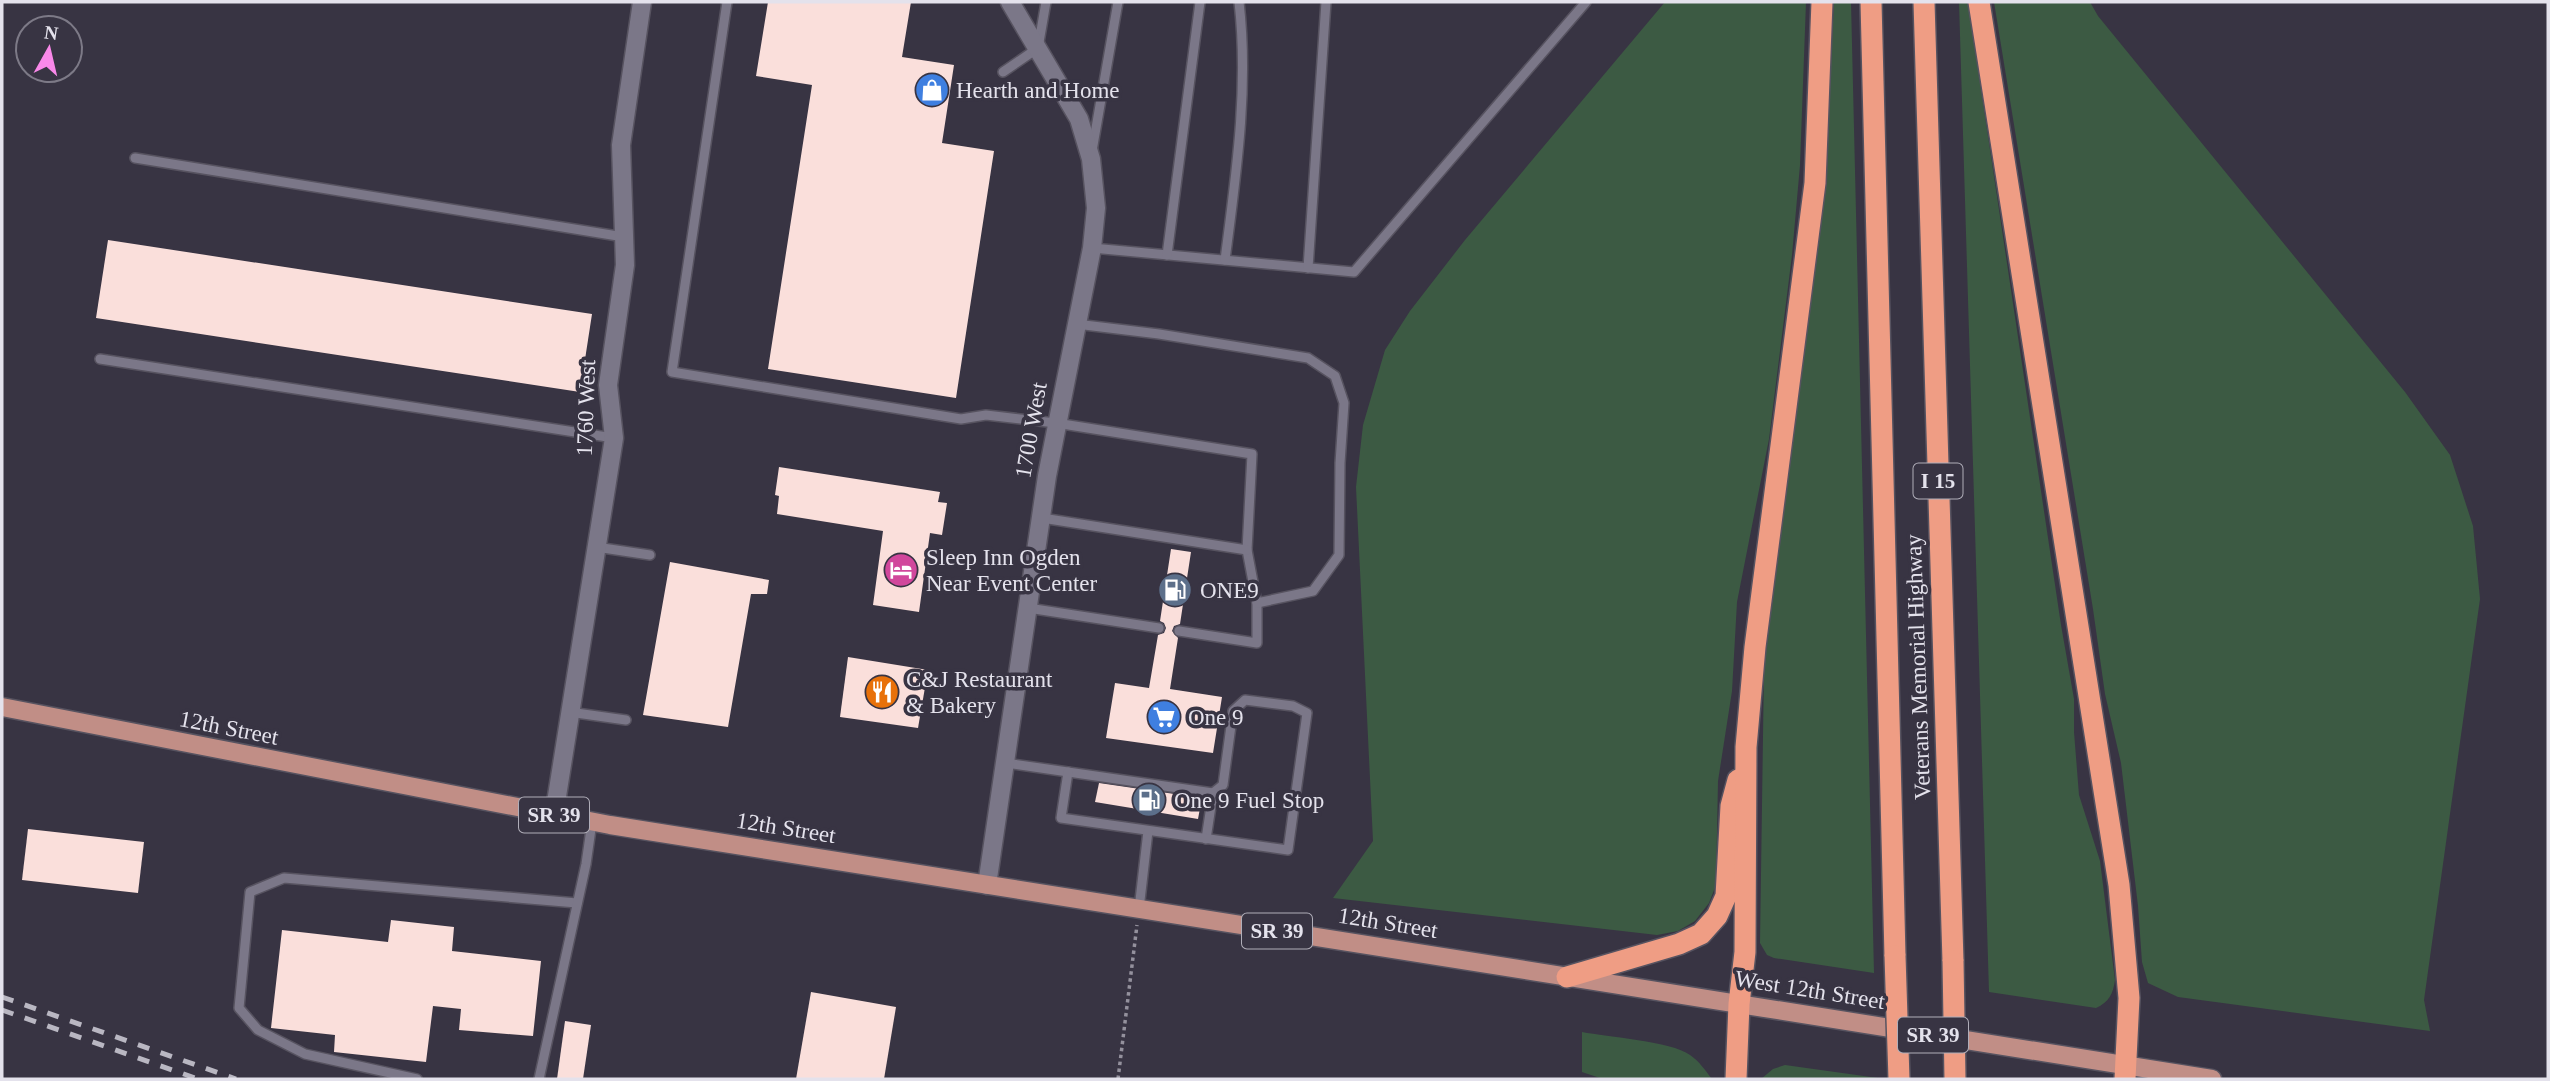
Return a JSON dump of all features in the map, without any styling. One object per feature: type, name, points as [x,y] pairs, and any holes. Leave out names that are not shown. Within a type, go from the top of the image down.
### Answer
[{"type":"highway","points":[[1736,1079],[1739,1004],[1745,952],[1746,747],[1755,648],[1815,183],[1822,2]]},
{"type":"highway","name":"Veterans Memorial Highway","points":[[1871,2],[1899,1079]]},
{"type":"highway","name":"Veterans Memorial Highway","points":[[1924,2],[1955,1079]]},
{"type":"highway","points":[[1979,2],[2119,885],[2129,998],[2126,1072]]},
{"type":"highway","points":[[1567,977],[1679,944],[1701,934],[1717,916],[1726,896],[1731,806],[1746,747]]},
{"type":"main road","name":"12th Street","points":[[2,707],[592,822],[1567,977]]},
{"type":"main road","name":"West 12th Street","points":[[1567,977],[1739,1004],[2126,1072],[2212,1079]]},
{"type":"street","name":"1760 West","points":[[554,815],[614,438],[608,385],[625,265],[621,145],[642,2]]},
{"type":"street","name":"1700 West","points":[[987,885],[1056,423],[1092,248],[1096,208],[1091,159],[1079,119],[1010,2]]},
{"type":"lane","points":[[727,2],[672,372],[961,419],[986,415],[1056,423],[1252,454],[1247,550],[1257,603],[1257,643],[1179,631]]},
{"type":"lane","points":[[1003,72],[1038,48],[1046,2]]},
{"type":"lane","points":[[1091,159],[1118,2]]},
{"type":"lane","points":[[1167,255],[1200,2]]},
{"type":"lane","points":[[1225,260],[1239,151],[1244,40],[1239,2]]},
{"type":"lane","points":[[1308,268],[1326,2]]},
{"type":"lane","points":[[1092,248],[1354,272],[1586,2]]},
{"type":"lane","points":[[135,158],[624,237]]},
{"type":"lane","points":[[1076,324],[1159,334],[1308,358],[1335,376],[1344,403],[1339,555],[1313,591],[1257,603]]},
{"type":"lane","points":[[100,359],[614,438]]},
{"type":"lane","points":[[1042,518],[1247,550]]},
{"type":"lane","points":[[596,547],[650,555]]},
{"type":"lane","points":[[1028,608],[1159,628]]},
{"type":"lane","points":[[1068,772],[1061,818],[1148,831],[1206,839],[1288,850],[1307,713],[1293,706],[1245,700],[1233,711],[1223,785],[1213,793],[1206,839]]},
{"type":"lane","points":[[569,712],[626,720]]},
{"type":"lane","points":[[1006,763],[1213,793]]},
{"type":"lane","points":[[539,1079],[592,822]]},
{"type":"lane","points":[[1139,909],[1148,831]]},
{"type":"lane","points":[[417,1079],[305,1054],[258,1030],[239,1008],[250,892],[284,878],[577,904]]},
{"type":"path","points":[[1118,1079],[1139,909]]},
{"type":"green space","points":[[1665,2],[1806,2],[1800,165],[1792,255],[1769,439],[1737,602],[1732,691],[1718,781],[1716,885],[1709,903],[1695,921],[1678,931],[1657,935],[1333,898],[1373,841],[1356,487],[1363,425],[1385,350],[1410,311],[1465,240]]},
{"type":"green space","points":[[1834,2],[1851,2],[1874,973],[1774,958],[1767,955],[1760,943],[1764,667],[1820,230]]},
{"type":"green space","points":[[1959,2],[1968,2],[2074,699],[2079,795],[2100,861],[2115,980],[2110,997],[2096,1008],[1989,992]]},
{"type":"green space","points":[[1994,2],[2090,2],[2098,16],[2405,392],[2450,455],[2473,526],[2480,599],[2424,1000],[2430,1031],[2178,997],[2148,983],[2142,962],[2121,763],[2105,694]]},
{"type":"green space","points":[[1582,1032],[1681,1050],[1696,1060],[1712,1079],[1603,1079],[1582,1072]]},
{"type":"green space","points":[[1785,1065],[1878,1079],[1761,1079],[1773,1069]]},
{"type":"building","points":[[768,2],[911,2],[902,57],[954,65],[942,143],[994,151],[956,398],[768,369],[812,85],[756,76]]},
{"type":"building","points":[[108,240],[592,314],[580,392],[96,318]]},
{"type":"building","name":"Sleep Inn Ogden Near Event Center","points":[[779,467],[940,492],[938,502],[947,503],[942,535],[930,533],[919,612],[873,605],[883,531],[777,514],[779,496],[775,495]]},
{"type":"building","name":"One 9","points":[[1171,549],[1191,552],[1180,624],[1174,626],[1172,631],[1178,638],[1170,689],[1222,697],[1213,753],[1106,738],[1115,683],[1149,688],[1158,635],[1164,633],[1166,628],[1160,621]]},
{"type":"building","points":[[670,562],[769,580],[767,594],[751,594],[728,727],[643,715]]},
{"type":"building","points":[[848,657],[928,670],[918,728],[840,717]]},
{"type":"building","name":"One 9 Fuel Stop","points":[[1099,783],[1202,798],[1198,819],[1095,802]]},
{"type":"building","points":[[28,829],[144,842],[138,893],[22,880]]},
{"type":"building","points":[[391,920],[454,927],[452,951],[541,961],[533,1036],[459,1030],[461,1009],[433,1006],[426,1062],[334,1052],[335,1035],[271,1028],[282,930],[388,942]]},
{"type":"building","points":[[811,992],[896,1007],[884,1079],[796,1079]]},
{"type":"building","points":[[565,1021],[591,1025],[583,1079],[557,1079]]},
{"type":"railway","points":[[2,997],[236,1079]]},
{"type":"railway","points":[[2,1010],[198,1079]]},
{"type":"place","name":"Hearth and Home","points":[[932,90]]},
{"type":"place","name":"Sleep Inn Ogden Near Event Center","points":[[901,570]]},
{"type":"place","name":"ONE9","points":[[1175,590]]},
{"type":"place","name":"C&J Restaurant & Bakery","points":[[882,692]]},
{"type":"place","name":"One 9","points":[[1164,717]]},
{"type":"place","name":"One 9 Fuel Stop","points":[[1149,800]]}]
